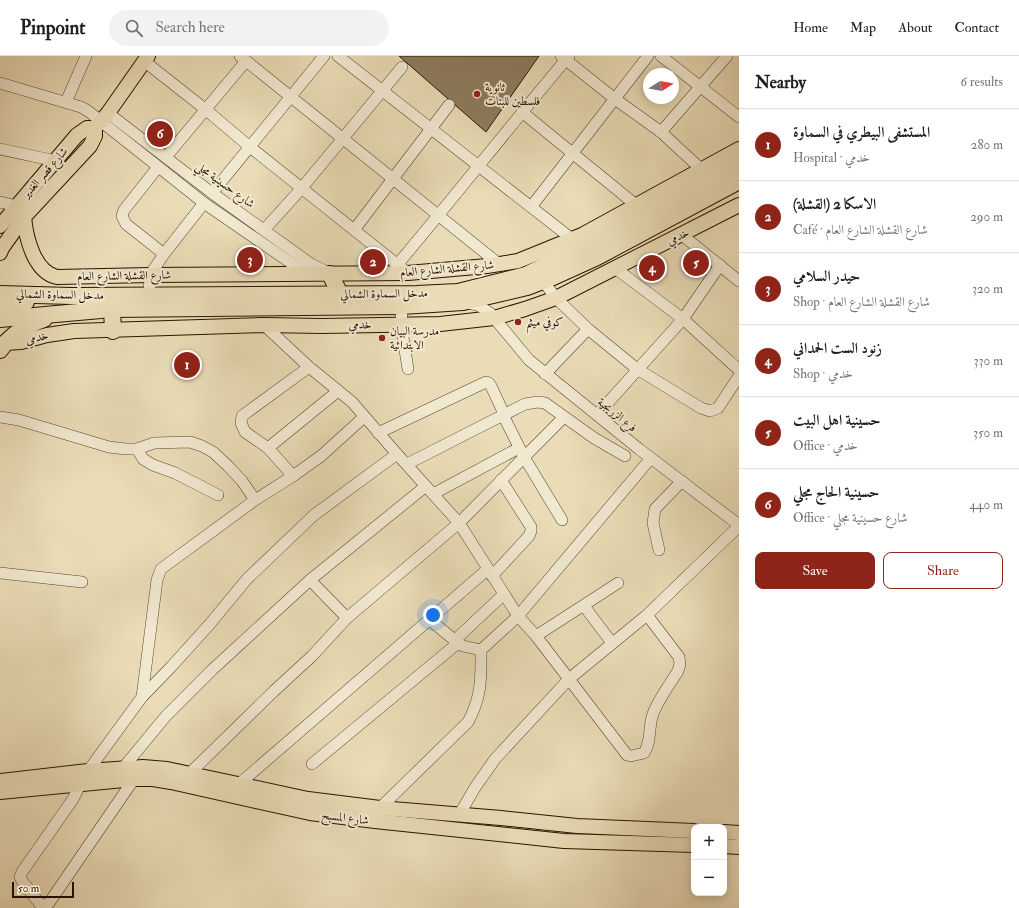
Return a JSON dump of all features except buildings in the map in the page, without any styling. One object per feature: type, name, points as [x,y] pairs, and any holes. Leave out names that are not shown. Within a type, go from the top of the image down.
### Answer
[{"type":"highway","name":"مدخل السماوة الشمالي","points":[[0,294],[149,296],[417,294],[458,292],[526,275],[604,237],[739,165]]},
{"type":"highway","name":"مدخل السماوة الشمالي","points":[[0,319],[82,311],[402,306],[463,302],[527,287],[597,257],[739,181]]},
{"type":"highway","points":[[330,274],[340,294]]},
{"type":"highway","points":[[0,306],[71,296]]},
{"type":"highway","points":[[112,310],[113,331]]},
{"type":"highway","points":[[2,346],[20,330],[34,322],[50,316],[82,311]]},
{"type":"main road","points":[[0,253],[24,218],[90,146],[101,121],[146,59]]},
{"type":"main road","name":"شارع قصر الغدير","points":[[0,226],[83,131],[101,121]]},
{"type":"main road","name":"شارع القشلة الشارع العام","points":[[24,218],[26,234],[32,252],[41,268],[51,276],[57,277],[330,274],[499,264],[518,261],[582,235],[739,149]]},
{"type":"main road","name":"خدمي","points":[[2,346],[61,333],[264,325],[321,326],[455,323],[526,309],[556,298],[739,205]]},
{"type":"main road","name":"شارع المسبح","points":[[0,780],[143,767],[167,769],[308,799],[380,808],[577,826],[691,831]]},
{"type":"main road","name":"شارع المسبح","points":[[0,792],[134,779],[153,780],[171,782],[310,813],[375,821],[564,840],[691,845]]},
{"type":"main road","points":[[499,834],[501,818]]},
{"type":"main road","points":[[727,832],[739,833]]},
{"type":"main road","points":[[727,846],[739,847]]},
{"type":"street","points":[[66,102],[86,56]]},
{"type":"street","points":[[212,192],[292,97],[324,56]]},
{"type":"street","points":[[338,56],[572,239]]},
{"type":"street","points":[[531,207],[648,56]]},
{"type":"street","points":[[661,56],[739,117]]},
{"type":"street","points":[[661,132],[727,56]]},
{"type":"street","points":[[146,59],[301,189],[402,269],[439,216],[565,57],[615,98],[661,132],[702,170]]},
{"type":"street","points":[[166,157],[205,109],[243,58],[499,264]]},
{"type":"street","points":[[264,230],[301,189],[402,67]]},
{"type":"street","points":[[0,83],[81,107],[101,121],[204,203],[307,274]]},
{"type":"street","points":[[354,230],[449,105]]},
{"type":"street","points":[[522,112],[636,205]]},
{"type":"street","name":"شارع حسينية مجلي","points":[[101,121],[166,157],[311,264],[330,274]]},
{"type":"street","points":[[0,150],[56,161]]},
{"type":"street","points":[[158,167],[124,210],[122,216],[126,224],[164,254]]},
{"type":"street","points":[[0,202],[17,206]]},
{"type":"street","points":[[149,296],[150,275],[164,254],[204,203]]},
{"type":"street","points":[[682,235],[739,281]]},
{"type":"street","points":[[597,415],[683,319],[720,266]]},
{"type":"street","points":[[615,268],[683,319],[739,370]]},
{"type":"street","points":[[542,281],[556,298],[588,329],[637,369],[701,408],[710,411],[718,408],[739,376]]},
{"type":"street","points":[[492,315],[490,303],[495,295]]},
{"type":"street","points":[[463,302],[478,305],[492,315]]},
{"type":"street","points":[[402,306],[401,325],[408,369]]},
{"type":"street","name":"فرع الزريجية","points":[[492,315],[529,360],[545,374],[739,525]]},
{"type":"street","points":[[264,325],[309,367],[352,402],[459,523],[518,616],[536,636],[627,755],[631,756],[644,753],[648,747],[650,723],[653,713],[680,664],[679,657],[647,615]]},
{"type":"street","points":[[545,374],[588,329]]},
{"type":"street","points":[[294,476],[268,448],[246,432],[242,423],[242,416],[309,367]]},
{"type":"street","points":[[378,433],[486,382],[489,383],[492,386],[503,415],[522,452],[562,520]]},
{"type":"street","points":[[268,448],[338,391]]},
{"type":"street","points":[[407,464],[525,404],[538,402],[545,403],[594,438],[625,456]]},
{"type":"street","points":[[0,417],[20,420],[109,447],[126,449],[137,448],[154,443],[190,442],[213,452],[242,481],[255,500]]},
{"type":"street","points":[[142,697],[157,580],[161,569],[255,500],[294,476],[321,456],[364,417]]},
{"type":"street","points":[[189,774],[312,656],[347,618],[459,523],[501,480],[522,452],[564,417]]},
{"type":"street","points":[[137,448],[143,459],[153,465],[176,472],[218,495]]},
{"type":"street","points":[[122,768],[166,716],[213,669],[310,580],[429,490],[522,452]]},
{"type":"street","points":[[88,771],[142,697],[204,630],[247,579],[314,515],[397,454]]},
{"type":"street","points":[[380,808],[468,722],[474,712],[481,684],[481,650],[518,616],[651,458]]},
{"type":"street","points":[[239,784],[430,620],[490,572],[529,536],[531,526],[501,480]]},
{"type":"street","points":[[660,550],[653,523],[655,508],[682,481]]},
{"type":"street","points":[[459,815],[476,786],[495,759],[569,679],[647,615],[739,525]]},
{"type":"street","points":[[0,573],[82,582]]},
{"type":"street","points":[[310,580],[347,618]]},
{"type":"street","points":[[536,636],[618,583]]},
{"type":"street","points":[[312,764],[456,642],[504,594]]},
{"type":"street","points":[[584,606],[612,643]]},
{"type":"street","points":[[430,620],[456,642],[463,646],[481,650]]},
{"type":"street","points":[[80,785],[73,800],[20,877],[40,904],[44,906],[49,903],[134,779]]},
{"type":"place","name":"ثانوية فلسطين للبنات","points":[[477,94]]},
{"type":"place","name":"حسينية الحاج مجلي","points":[[160,134]]},
{"type":"place","name":"حيدر السلامي","points":[[250,260]]},
{"type":"place","name":"الاسكا 2 (القشلة)","points":[[373,262]]},
{"type":"place","name":"حسينية اهل البيت","points":[[696,263]]},
{"type":"place","name":"زنود الست الحمداني","points":[[652,268]]},
{"type":"place","name":"كوفي ميثم","points":[[518,322]]},
{"type":"place","name":"مدرسة البيان الابتدائية","points":[[382,338]]},
{"type":"place","name":"المستشفى البيطري في السماوة","points":[[187,365]]}]
